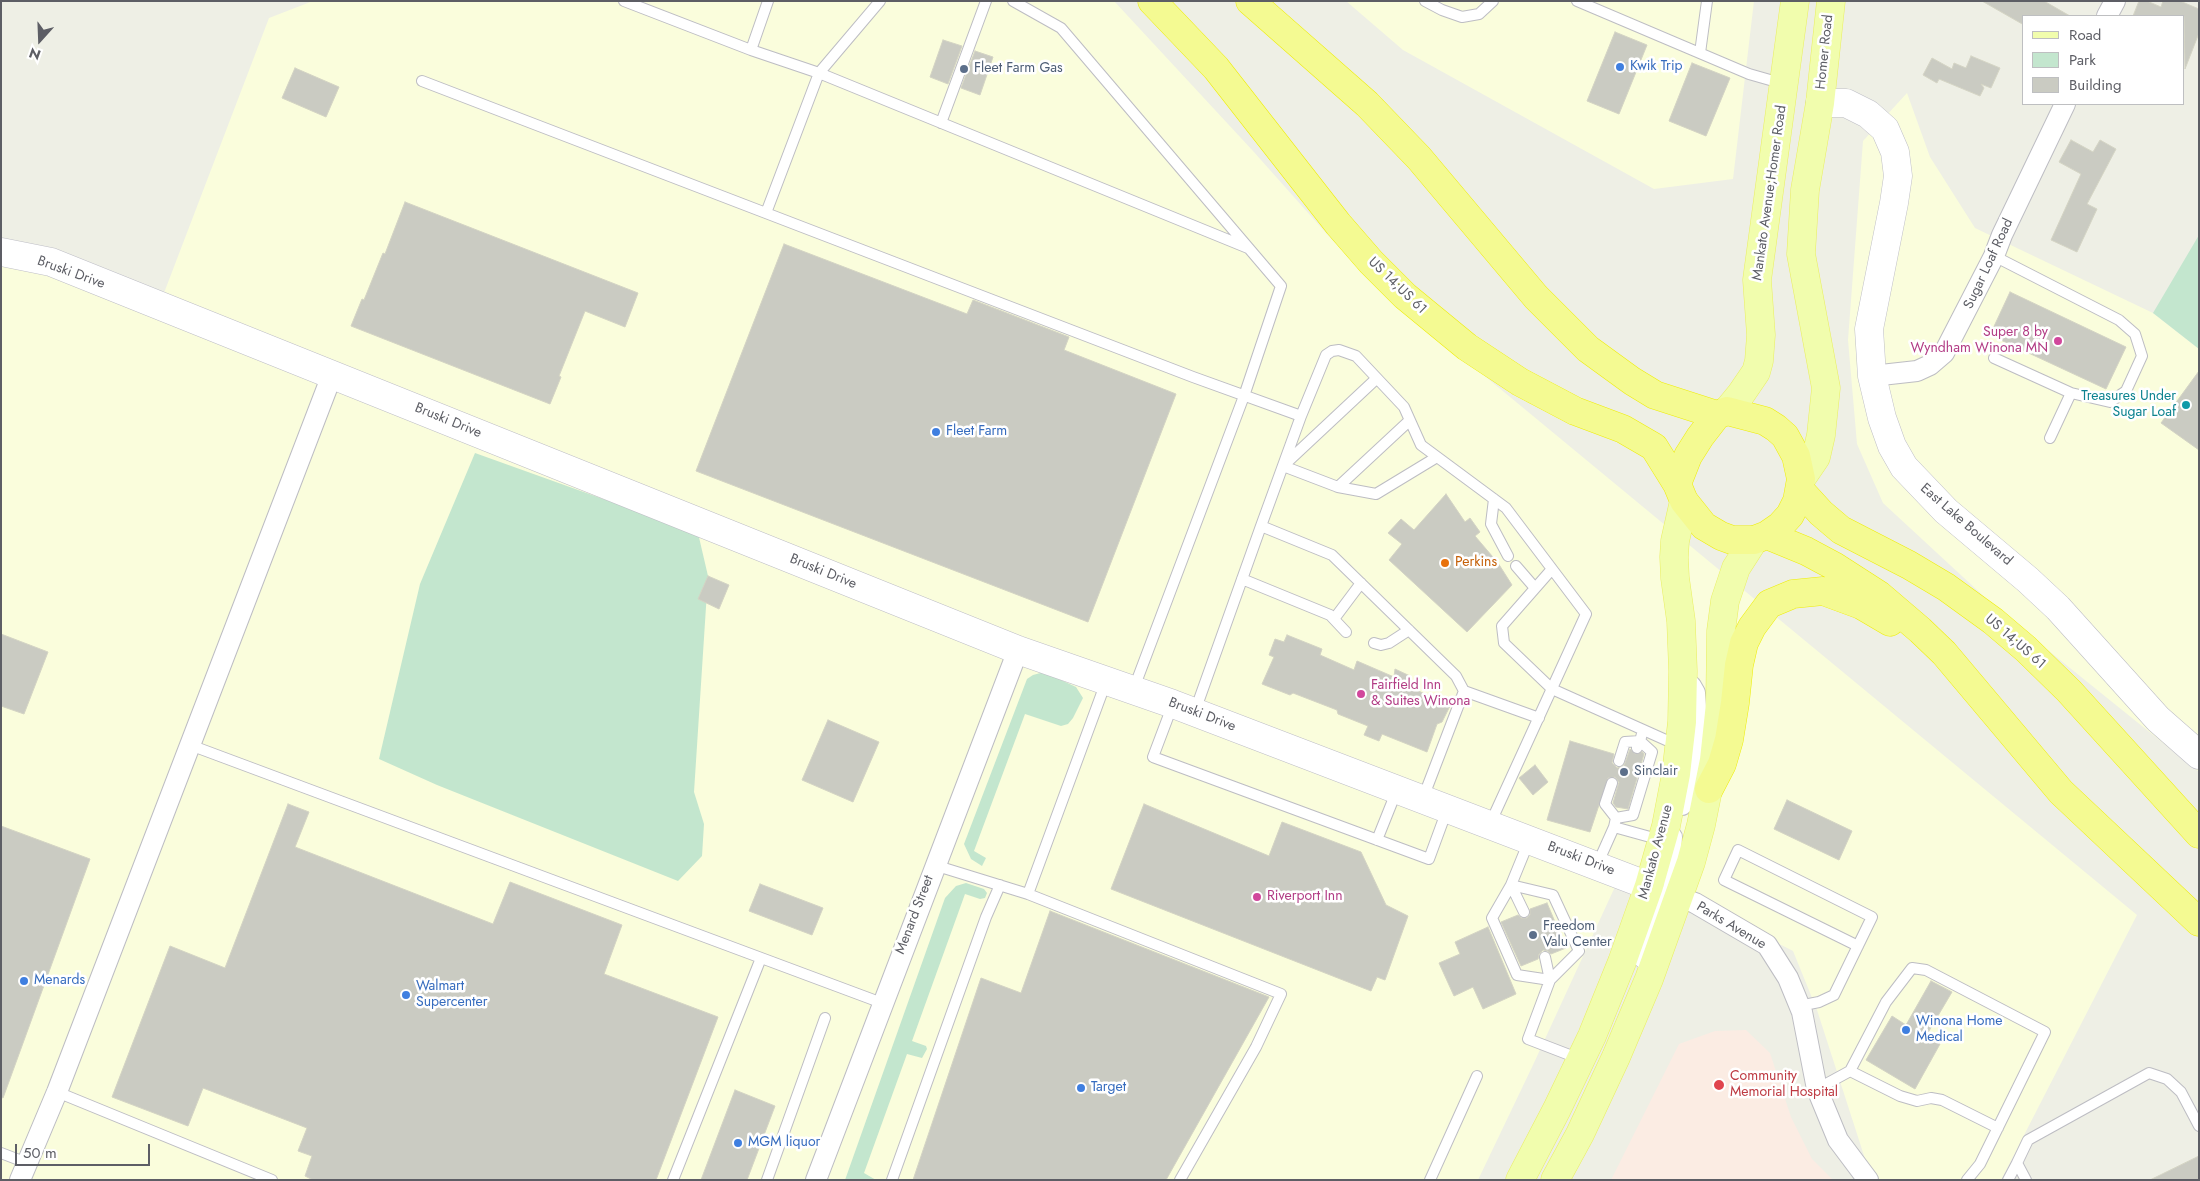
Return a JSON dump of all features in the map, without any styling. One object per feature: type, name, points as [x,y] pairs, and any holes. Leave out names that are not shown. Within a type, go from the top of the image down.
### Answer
[{"type":"highway","name":"US 14;US 61","points":[[1152,1],[1247,106],[1338,224],[1370,262],[1405,296],[1467,347],[1520,382],[1575,411],[1623,429],[1654,447],[1704,526],[1732,540],[1760,538],[1806,551],[1834,566],[1879,595],[1920,630],[1959,672],[2060,792],[2199,922]]},
{"type":"highway","name":"US 14;US 61","points":[[1250,1],[1366,104],[1419,158],[1536,297],[1588,350],[1655,395],[1722,413],[1765,421],[1776,428],[1784,436],[1796,456],[1801,484],[1821,513],[1841,530],[1909,565],[1946,587],[1993,621],[2026,649],[2069,690],[2199,834]]},
{"type":"highway","points":[[1681,492],[1688,456],[1722,413]]},
{"type":"highway","points":[[1760,538],[1780,526],[1790,515],[1801,484]]},
{"type":"highway","points":[[1709,789],[1722,764],[1729,740],[1736,703],[1739,665],[1744,643],[1761,613],[1768,604],[1778,599],[1809,591],[1824,591],[1839,596],[1886,619],[1916,640],[1944,664],[1959,672]]},
{"type":"main road","points":[[1784,84],[1795,1]]},
{"type":"main road","name":"Homer Road","points":[[1820,103],[1831,1]]},
{"type":"main road","name":"Mankato Avenue;Homer Road","points":[[1722,413],[1741,394],[1756,372],[1759,361],[1761,335],[1757,280],[1784,84]]},
{"type":"main road","points":[[1801,484],[1816,457],[1821,435],[1826,388],[1801,254],[1805,190],[1820,103]]},
{"type":"main road","name":"Mankato Avenue","points":[[1520,1180],[1581,1059],[1622,962],[1649,886],[1662,840],[1676,774],[1679,746],[1683,671],[1681,621],[1674,578],[1674,557],[1681,492]]},
{"type":"main road","points":[[1555,1180],[1580,1134],[1616,1057],[1649,979],[1691,862],[1709,789],[1720,704],[1721,631],[1725,601],[1736,568],[1760,538]]},
{"type":"street","points":[[2108,15],[2115,1]]},
{"type":"street","name":"East Lake Boulevard","points":[[1820,103],[1846,104],[1868,114],[1885,129],[1895,152],[1898,176],[1869,329],[1872,376],[1882,418],[1892,446],[1904,467],[1946,511],[2040,591],[2158,718],[2199,755]]},
{"type":"street","name":"Sugar Loaf Road","points":[[1872,376],[1917,371],[1930,365],[1944,353],[1994,256],[2002,234],[2065,105]]},
{"type":"street","name":"Bruski Drive","points":[[1,252],[51,262],[1018,650],[1134,689],[1649,886]]},
{"type":"street","points":[[24,1171],[57,1092],[332,375]]},
{"type":"street","name":"Menard Street","points":[[816,1180],[934,865],[1018,650]]},
{"type":"street","points":[[1679,897],[1671,877],[1670,854],[1694,758],[1696,723],[1695,693],[1683,671]]},
{"type":"street","points":[[1616,1057],[1618,1037],[1654,928],[1656,906],[1649,886]]},
{"type":"street","name":"Parks Avenue","points":[[1679,897],[1695,903],[1768,945],[1788,978],[1799,1006],[1817,1089],[1838,1140],[1868,1180]]},
{"type":"lane","points":[[624,1],[750,50],[819,73],[1250,248]]},
{"type":"lane","points":[[750,50],[768,1]]},
{"type":"lane","points":[[766,213],[819,73],[880,1]]},
{"type":"lane","points":[[941,123],[986,1]]},
{"type":"lane","points":[[1013,1],[1061,28],[1250,248],[1280,286],[1244,396],[1134,689]]},
{"type":"lane","points":[[1425,1],[1444,6],[1462,16],[1479,14],[1493,1]]},
{"type":"lane","points":[[1577,1],[1749,74],[1784,84]]},
{"type":"lane","points":[[1700,53],[1707,1]]},
{"type":"lane","points":[[422,81],[1244,396],[1301,416]]},
{"type":"lane","points":[[1994,256],[2119,320],[2135,334],[2142,356],[2126,391],[2110,402],[2071,393],[1994,358]]},
{"type":"lane","points":[[1448,809],[1429,859],[1153,756],[1184,708],[1242,579],[1301,416],[1326,355],[1332,351],[1339,350],[1356,356],[1404,407],[1422,445],[1506,508],[1586,614],[1490,825]]},
{"type":"lane","points":[[1283,466],[1376,379]]},
{"type":"lane","points":[[2050,438],[2071,393]]},
{"type":"lane","points":[[1338,487],[1409,421]]},
{"type":"lane","points":[[1283,466],[1338,487],[1376,494],[1437,457]]},
{"type":"lane","points":[[1494,499],[1491,524],[1508,556]]},
{"type":"lane","points":[[1261,526],[1332,555],[1456,676],[1464,691],[1538,718]]},
{"type":"lane","points":[[1516,566],[1535,588]]},
{"type":"lane","points":[[1552,569],[1502,626],[1501,634],[1504,643],[1552,689],[1679,746]]},
{"type":"lane","points":[[1242,579],[1330,614],[1346,632]]},
{"type":"lane","points":[[1334,619],[1361,583]]},
{"type":"lane","points":[[1374,643],[1381,645],[1389,643],[1409,630]]},
{"type":"lane","points":[[1028,894],[1106,680]]},
{"type":"lane","points":[[1423,799],[1464,691]]},
{"type":"lane","points":[[1638,745],[1643,730]]},
{"type":"lane","points":[[1616,818],[1633,815],[1652,752],[1638,745],[1625,742],[1619,761]]},
{"type":"lane","points":[[190,745],[882,1003]]},
{"type":"lane","points":[[1612,783],[1605,804],[1616,818],[1662,840]]},
{"type":"lane","points":[[1378,840],[1398,790]]},
{"type":"lane","points":[[1597,866],[1616,818]]},
{"type":"lane","points":[[1529,840],[1511,885],[1492,918],[1517,975],[1550,980]]},
{"type":"lane","points":[[1799,1006],[1819,1002],[1834,995],[1872,918],[1738,850],[1724,880],[1858,946]]},
{"type":"lane","points":[[934,865],[1028,894],[1281,994],[1256,1047],[1180,1180]]},
{"type":"lane","points":[[1511,885],[1524,912]]},
{"type":"lane","points":[[1511,885],[1553,895],[1579,951],[1550,980],[1528,1039],[1581,1059]]},
{"type":"lane","points":[[892,1180],[986,917],[1000,886]]},
{"type":"lane","points":[[1545,957],[1550,980]]},
{"type":"lane","points":[[673,1180],[761,958]]},
{"type":"lane","points":[[1817,1089],[1850,1071],[1886,1002],[1912,968],[1926,970],[2045,1032],[1980,1164],[1967,1180]]},
{"type":"lane","points":[[767,1180],[825,1018]]},
{"type":"lane","points":[[1850,1071],[1908,1099],[1916,1101],[1930,1098],[1942,1100],[1998,1128]]},
{"type":"lane","points":[[2008,1180],[2028,1140],[2149,1073],[2167,1080],[2181,1092],[2199,1126]]},
{"type":"lane","points":[[1430,1180],[1477,1076]]},
{"type":"lane","points":[[57,1092],[272,1180]]},
{"type":"lane","points":[[1,1153],[24,1171]]},
{"type":"lane","points":[[2017,1163],[2026,1180]]},
{"type":"shaded area","points":[[313,1],[1114,1],[1253,151],[1334,242],[1435,335],[2137,915],[2001,1180],[1879,1180],[1868,1168],[1817,1010],[1793,951],[1625,865],[1478,1180],[1,1180],[1,252],[159,306],[269,18]]},
{"type":"shaded area","points":[[1346,1],[1754,1],[1733,179],[1654,189],[1403,50]]},
{"type":"shaded area","points":[[1907,93],[1930,157],[1975,228],[2153,313],[2199,349],[2199,772],[2003,614],[1883,503],[1857,444],[1848,340],[1863,141]]},
{"type":"shaded area","name":"Community Memorial Hospital","points":[[1746,1030],[1770,1053],[1791,1117],[1812,1159],[1833,1180],[1611,1180],[1679,1044],[1715,1031]]},
{"type":"green space","points":[[2199,235],[2199,349],[2153,313]]},
{"type":"green space","points":[[475,453],[698,533],[708,576],[694,792],[704,824],[702,856],[678,881],[437,785],[379,759],[420,584]]},
{"type":"green space","points":[[1044,672],[1076,687],[1083,698],[1073,718],[1068,724],[1061,726],[1025,714],[974,851],[986,858],[982,866],[971,859],[964,844],[1027,679]]},
{"type":"green space","points":[[966,883],[984,889],[987,893],[985,898],[980,899],[965,894],[912,1041],[926,1046],[927,1049],[922,1058],[907,1054],[864,1173],[876,1180],[845,1180],[945,898],[956,886]]},
{"type":"building","points":[[1982,1],[2044,1],[2068,15],[2022,15],[2022,24]]},
{"type":"building","points":[[2139,1],[2147,1],[2161,7],[2163,1],[2180,1],[2199,9],[2199,33],[2185,69],[2185,15],[2133,15]]},
{"type":"building","name":"Kwik Trip","points":[[1615,32],[1647,45],[1619,114],[1587,101]]},
{"type":"building","points":[[943,40],[962,46],[948,84],[930,77]]},
{"type":"building","points":[[975,51],[993,57],[980,95],[961,88]]},
{"type":"building","points":[[1971,56],[2000,68],[1991,88],[1981,84],[1984,88],[1980,96],[1939,79],[1937,83],[1923,75],[1932,58],[1952,69],[1954,63],[1966,68]]},
{"type":"building","name":"Kwik Trip","points":[[1692,63],[1730,78],[1706,136],[1669,121]]},
{"type":"building","points":[[295,68],[339,87],[326,117],[282,98]]},
{"type":"building","points":[[2071,140],[2093,152],[2100,140],[2116,149],[2087,204],[2097,209],[2077,252],[2051,240],[2081,174],[2059,162]]},
{"type":"building","points":[[405,202],[638,293],[625,327],[585,311],[550,404],[351,326],[383,253],[385,254]]},
{"type":"building","name":"Fleet Farm","points":[[784,244],[967,314],[973,300],[1069,337],[1064,350],[1176,394],[1088,622],[696,471]]},
{"type":"building","name":"Super 8 by Wyndham Winona MN","points":[[2010,292],[2126,347],[2106,389],[1990,335]]},
{"type":"building","name":"Treasures Under Sugar Loaf","points":[[2199,371],[2199,450],[2161,423]]},
{"type":"building","name":"Perkins","points":[[1446,494],[1465,522],[1470,518],[1480,532],[1475,536],[1498,563],[1512,585],[1467,632],[1389,560],[1402,544],[1388,533],[1401,519],[1414,530]]},
{"type":"building","points":[[708,576],[729,585],[719,609],[698,599]]},
{"type":"building","points":[[1,634],[48,652],[24,714],[1,706]]},
{"type":"building","name":"Fairfield Inn & Suites Winona","points":[[1287,635],[1322,649],[1320,655],[1354,670],[1357,661],[1394,677],[1395,669],[1410,676],[1406,685],[1450,706],[1442,722],[1437,724],[1427,752],[1382,734],[1379,741],[1364,735],[1368,726],[1338,714],[1337,710],[1293,693],[1290,695],[1262,684],[1274,657],[1269,655],[1275,639],[1284,642]]},
{"type":"building","points":[[828,720],[879,742],[853,802],[802,780]]},
{"type":"building","points":[[1570,741],[1614,754],[1612,763],[1617,768],[1624,766],[1630,749],[1635,754],[1642,752],[1644,754],[1628,809],[1616,807],[1613,803],[1619,782],[1615,777],[1608,778],[1590,832],[1547,820]]},
{"type":"building","points":[[1535,765],[1548,782],[1533,795],[1519,778]]},
{"type":"building","points":[[1787,800],[1852,831],[1839,860],[1774,829]]},
{"type":"building","name":"Walmart Supercenter","points":[[288,804],[309,812],[295,847],[493,924],[510,882],[622,925],[604,974],[718,1017],[656,1180],[313,1180],[305,1176],[312,1156],[298,1151],[307,1128],[203,1088],[188,1126],[112,1097],[170,946],[225,968]]},
{"type":"building","name":"Riverport Inn","points":[[1144,804],[1269,856],[1282,822],[1361,852],[1386,905],[1408,916],[1385,980],[1377,977],[1371,991],[1111,889]]},
{"type":"building","name":"Menards","points":[[1,826],[90,859],[3,1098],[1,1097]]},
{"type":"building","points":[[760,884],[823,908],[812,935],[749,911]]},
{"type":"building","name":"Freedom Valu Center","points":[[1547,903],[1566,948],[1551,954],[1543,950],[1539,954],[1538,959],[1521,966],[1501,922],[1518,915],[1521,918],[1527,918],[1530,915],[1530,909]]},
{"type":"building","name":"Target","points":[[1050,911],[1269,997],[1166,1180],[913,1180],[981,978],[1021,993]]},
{"type":"building","points":[[1488,927],[1516,994],[1483,1009],[1473,987],[1454,996],[1439,963],[1460,954],[1455,942]]},
{"type":"building","name":"Winona Home Medical","points":[[1931,981],[1952,992],[1926,1036],[1940,1044],[1915,1089],[1866,1060],[1892,1016],[1906,1025]]},
{"type":"building","name":"MGM liquor","points":[[735,1090],[775,1106],[747,1180],[701,1180]]},
{"type":"building","points":[[2199,1156],[2199,1180],[2150,1180]]},
{"type":"place","name":"Kwik Trip","points":[[1620,67]]},
{"type":"place","name":"Fleet Farm Gas","points":[[964,69]]},
{"type":"place","name":"Super 8 by Wyndham Winona MN","points":[[2058,341]]},
{"type":"place","name":"Treasures Under Sugar Loaf","points":[[2186,405]]},
{"type":"place","name":"Fleet Farm","points":[[936,432]]},
{"type":"place","name":"Perkins","points":[[1445,563]]},
{"type":"place","name":"Fairfield Inn & Suites Winona","points":[[1361,694]]},
{"type":"place","name":"Sinclair","points":[[1624,772]]},
{"type":"place","name":"Riverport Inn","points":[[1257,897]]},
{"type":"place","name":"Freedom Valu Center","points":[[1533,935]]},
{"type":"place","name":"Menards","points":[[24,981]]},
{"type":"place","name":"Walmart Supercenter","points":[[406,995]]},
{"type":"place","name":"Winona Home Medical","points":[[1906,1030]]},
{"type":"place","name":"Community Memorial Hospital","points":[[1719,1085]]},
{"type":"place","name":"Target","points":[[1081,1088]]},
{"type":"place","name":"MGM liquor","points":[[738,1143]]}]
